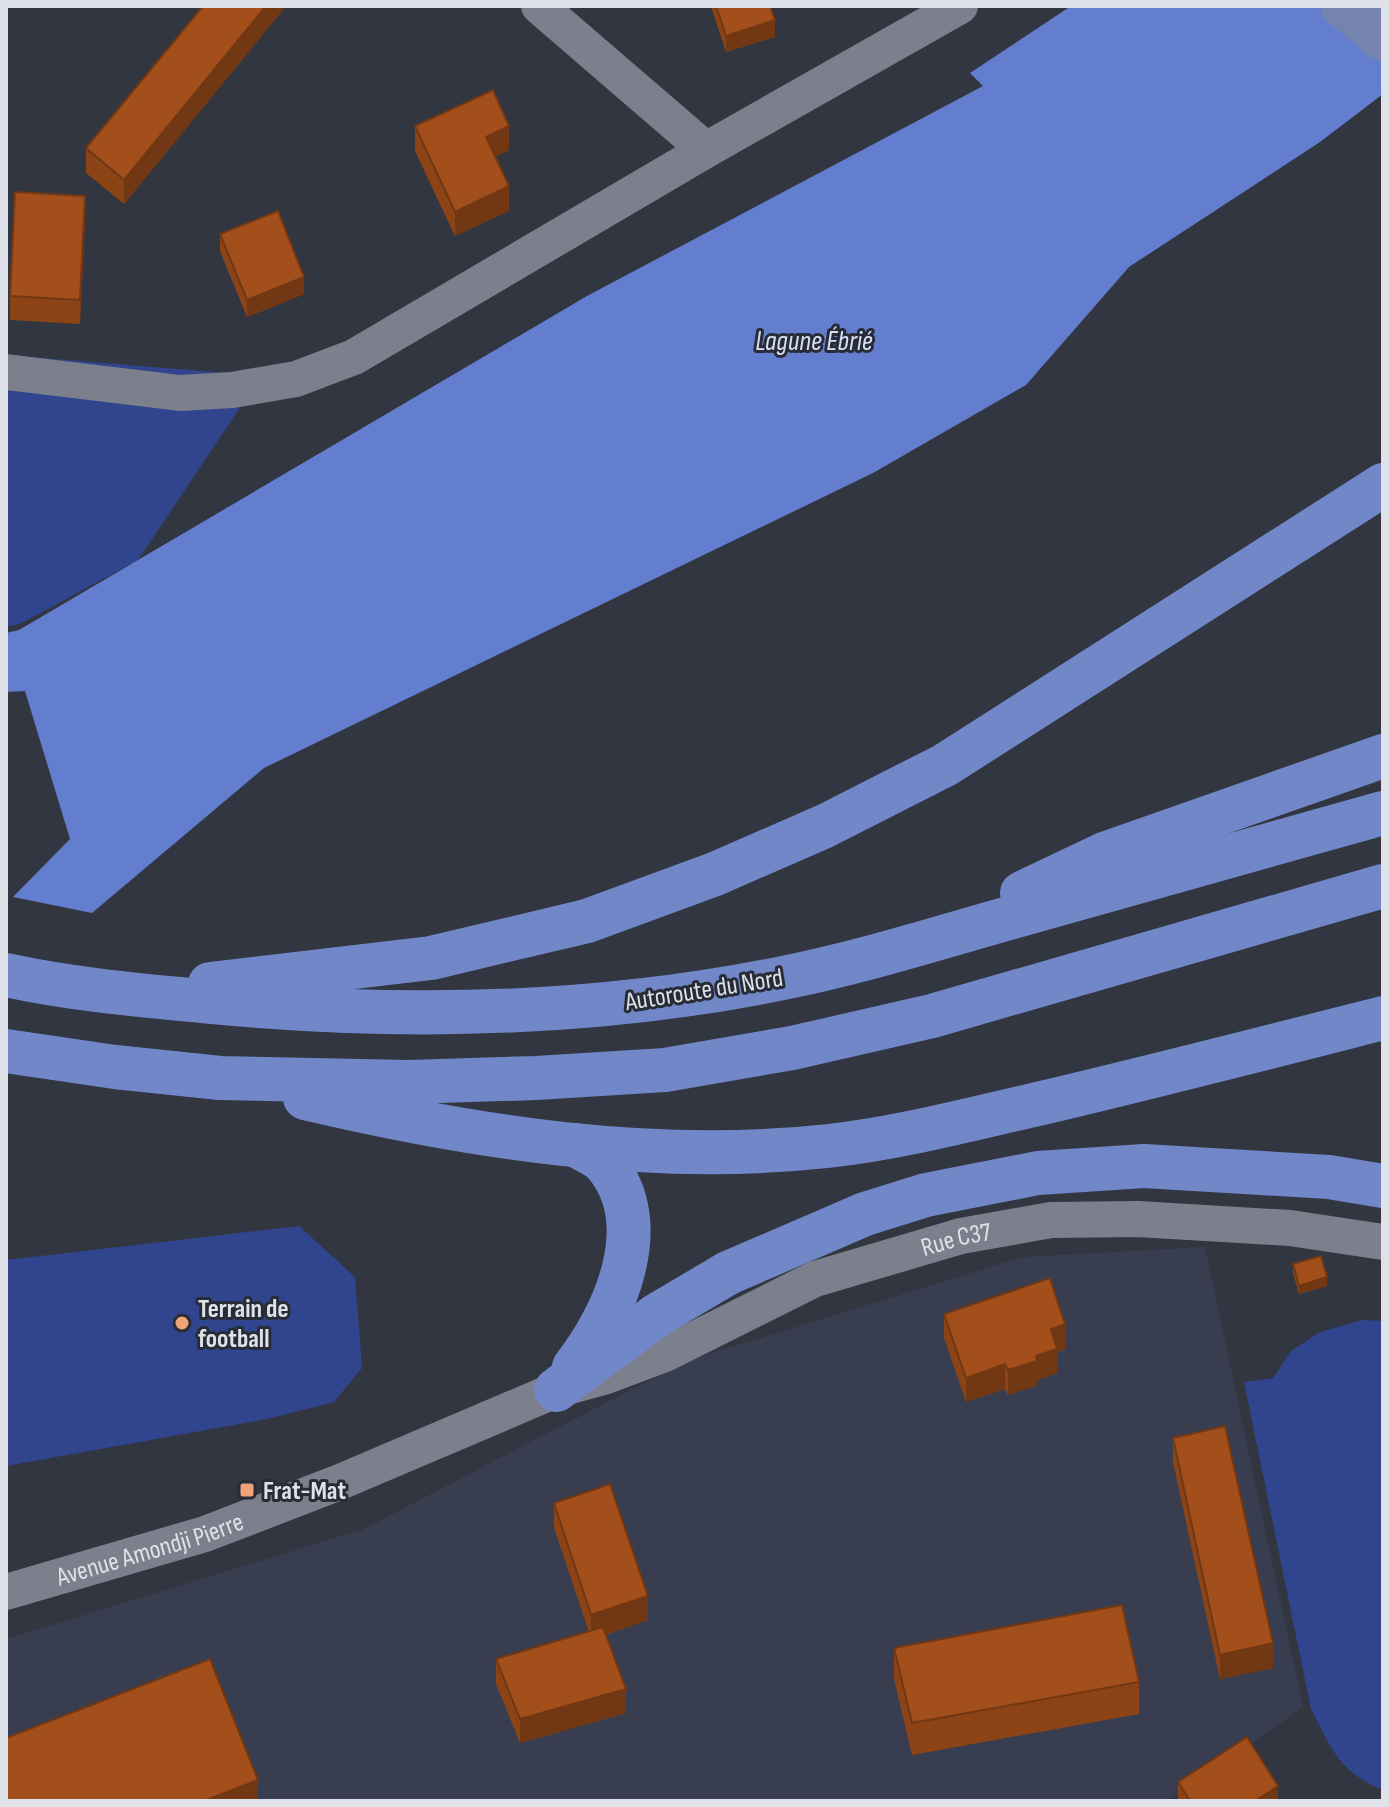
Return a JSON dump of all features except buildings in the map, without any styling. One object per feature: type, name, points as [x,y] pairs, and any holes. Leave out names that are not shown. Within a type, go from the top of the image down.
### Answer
[{"type":"highway","points":[[130,995],[431,958],[587,921],[715,874],[825,826],[945,765],[1383,485]]},
{"type":"highway","points":[[904,948],[1104,854],[1383,756]]},
{"type":"highway","name":"Autoroute du Nord","points":[[6,975],[130,995],[309,1011],[409,1014],[533,1009],[664,998],[779,979],[904,948],[1383,813]]},
{"type":"highway","points":[[6,1051],[220,1078],[408,1082],[665,1070],[792,1048],[932,1016],[1383,886]]},
{"type":"highway","points":[[220,1078],[406,1122],[500,1138],[685,1153],[830,1146],[954,1123],[1383,1018]]},
{"type":"highway","points":[[556,1390],[589,1348],[608,1308],[625,1263],[630,1230],[621,1189],[605,1163],[575,1145]]},
{"type":"highway","points":[[556,1390],[657,1315],[728,1273],[865,1214],[926,1195],[1038,1173],[1144,1166],[1329,1177],[1383,1186]]},
{"type":"main road","points":[[1343,6],[1383,39]]},
{"type":"street","points":[[539,6],[706,150]]},
{"type":"street","points":[[6,372],[180,393],[232,390],[296,379],[354,357],[706,150],[960,6]]},
{"type":"street","name":"Rue C37","points":[[556,1390],[604,1377],[665,1354],[815,1279],[976,1233],[1051,1220],[1138,1219],[1290,1228],[1383,1242]]},
{"type":"street","name":"Avenue Amondji Pierre","points":[[6,1592],[205,1534],[340,1482],[556,1390]]},
{"type":"shaded area","points":[[6,355],[261,376],[138,560],[20,624],[6,627]]},
{"type":"shaded area","name":"Terrain de football","points":[[299,1226],[355,1277],[362,1368],[334,1402],[267,1419],[6,1466],[6,1260]]},
{"type":"shaded area","points":[[1205,1247],[1303,1707],[1169,1801],[6,1801],[6,1639],[364,1529],[686,1361],[1023,1257]]},
{"type":"shaded area","points":[[1362,1320],[1383,1321],[1383,1790],[1346,1767],[1331,1747],[1311,1709],[1244,1382],[1273,1378],[1291,1351],[1320,1332]]},
{"type":"water","name":"Lagune Ébrié","points":[[1071,6],[1383,6],[1383,94],[1320,142],[1129,267],[1026,385],[873,473],[264,768],[92,913],[13,897],[70,839],[25,691],[6,692],[6,633],[19,630],[587,296],[983,86],[970,73]]},
{"type":"place","name":"Terrain de football","points":[[182,1323]]},
{"type":"place","name":"Frat-Mat","points":[[247,1490]]}]
